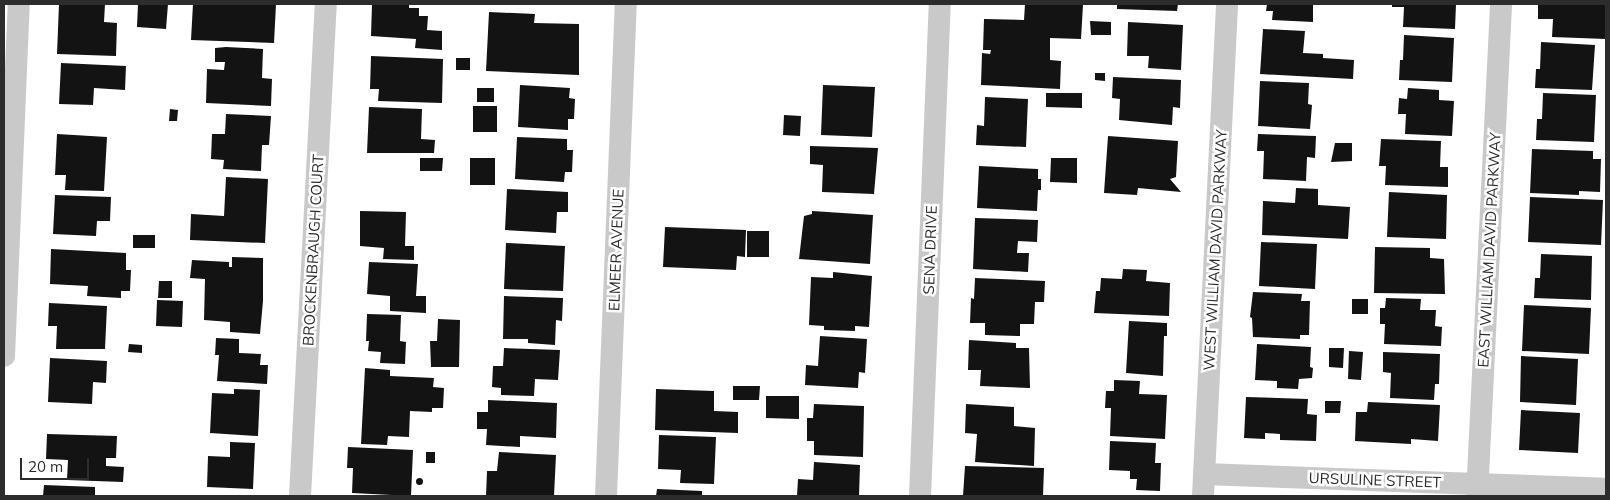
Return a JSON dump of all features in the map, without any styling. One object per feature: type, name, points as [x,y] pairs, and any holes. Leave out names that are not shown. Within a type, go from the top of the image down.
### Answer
[{"type":"street","points":[[4,356],[19,4]]},
{"type":"street","name":"BROCKENBRAUGH COURT","points":[[300,496],[326,4]]},
{"type":"street","name":"ELMEER AVENUE","points":[[606,496],[626,4]]},
{"type":"street","name":"SENA DRIVE","points":[[920,496],[940,4]]},
{"type":"street","name":"WEST WILLIAM DAVID PARKWAY","points":[[1203,485],[1227,4]]},
{"type":"street","name":"EAST WILLIAM DAVID PARKWAY","points":[[1477,490],[1501,4]]},
{"type":"street","name":"URSULINE STREET","points":[[1203,485],[1477,490],[1606,489]]},
{"type":"building","points":[[59,4],[105,4],[104,22],[117,23],[116,56],[57,54]]},
{"type":"building","points":[[138,4],[168,4],[166,29],[137,27]]},
{"type":"building","points":[[193,4],[276,4],[274,43],[191,40]]},
{"type":"building","points":[[372,4],[409,5],[409,8],[419,8],[419,16],[428,16],[427,30],[442,31],[442,50],[415,48],[416,39],[371,36]]},
{"type":"building","points":[[1025,4],[1083,5],[1081,39],[1050,38],[1050,60],[1061,61],[1060,89],[981,85],[982,53],[990,54],[991,50],[983,50],[984,19],[1024,20]]},
{"type":"building","points":[[1117,4],[1178,4],[1177,11],[1117,9]]},
{"type":"building","points":[[1267,4],[1313,4],[1313,22],[1272,20],[1273,11],[1266,11]]},
{"type":"building","points":[[1392,4],[1456,4],[1455,29],[1403,27],[1404,7],[1392,7]]},
{"type":"building","points":[[1538,4],[1606,4],[1606,39],[1552,37],[1553,19],[1538,19]]},
{"type":"building","points":[[489,12],[535,14],[534,23],[579,24],[579,75],[486,71]]},
{"type":"building","points":[[1090,21],[1111,22],[1111,35],[1091,35]]},
{"type":"building","points":[[1128,22],[1183,25],[1181,70],[1148,68],[1149,56],[1127,56]]},
{"type":"building","points":[[1263,29],[1305,31],[1303,53],[1323,54],[1323,58],[1354,60],[1353,79],[1260,74]]},
{"type":"building","points":[[1404,35],[1454,38],[1452,82],[1399,80],[1400,60],[1403,60]]},
{"type":"building","points":[[1541,42],[1595,45],[1592,90],[1535,88],[1536,69],[1540,69]]},
{"type":"building","points":[[215,48],[263,49],[262,78],[272,79],[271,106],[206,103],[207,69],[224,70],[225,62],[215,62]]},
{"type":"building","points":[[371,56],[443,59],[442,103],[378,101],[379,89],[370,89]]},
{"type":"building","points":[[456,58],[470,58],[470,70],[456,70]]},
{"type":"building","points":[[61,63],[126,66],[125,90],[94,88],[93,105],[59,104]]},
{"type":"building","points":[[1095,73],[1105,73],[1105,81],[1095,80]]},
{"type":"building","points":[[1113,77],[1181,80],[1180,108],[1173,107],[1172,125],[1119,120],[1120,99],[1112,98]]},
{"type":"building","points":[[1260,81],[1309,83],[1308,104],[1312,105],[1310,129],[1258,126]]},
{"type":"building","points":[[520,85],[570,88],[569,98],[575,99],[574,119],[568,119],[568,130],[518,127]]},
{"type":"building","points":[[823,85],[875,87],[872,137],[821,135]]},
{"type":"building","points":[[477,88],[494,88],[494,102],[477,102]]},
{"type":"building","points":[[1408,88],[1439,90],[1439,100],[1454,101],[1452,136],[1405,134],[1406,114],[1398,114],[1399,98],[1407,99]]},
{"type":"building","points":[[1046,93],[1082,93],[1082,108],[1046,107]]},
{"type":"building","points":[[1543,93],[1596,95],[1594,142],[1536,140],[1537,119],[1542,119]]},
{"type":"building","points":[[985,97],[1028,99],[1026,147],[976,145],[977,125],[984,126]]},
{"type":"building","points":[[473,106],[497,106],[497,132],[473,132]]},
{"type":"building","points":[[369,107],[422,109],[421,139],[435,140],[434,153],[367,153]]},
{"type":"building","points":[[170,109],[178,110],[177,121],[169,121]]},
{"type":"building","points":[[226,114],[271,116],[269,145],[262,145],[261,171],[223,169],[224,160],[211,159],[212,134],[225,134]]},
{"type":"building","points":[[784,115],[801,116],[800,136],[783,135]]},
{"type":"building","points":[[57,134],[107,137],[104,191],[65,190],[66,175],[55,175]]},
{"type":"building","points":[[1258,134],[1316,136],[1315,158],[1307,157],[1306,181],[1263,179],[1264,151],[1257,151]]},
{"type":"building","points":[[1108,136],[1178,141],[1176,177],[1170,179],[1181,192],[1138,188],[1137,195],[1104,193]]},
{"type":"building","points":[[517,137],[567,139],[567,150],[573,150],[572,172],[565,172],[564,182],[515,179]]},
{"type":"building","points":[[1381,139],[1441,141],[1440,167],[1448,167],[1448,187],[1385,185],[1386,166],[1379,166]]},
{"type":"building","points":[[1335,143],[1352,143],[1352,161],[1331,162]]},
{"type":"building","points":[[810,146],[878,148],[874,194],[822,192],[823,165],[810,164]]},
{"type":"building","points":[[1532,149],[1593,151],[1593,159],[1601,159],[1600,192],[1579,191],[1579,195],[1530,193]]},
{"type":"building","points":[[420,158],[443,158],[442,171],[420,171]]},
{"type":"building","points":[[470,158],[495,158],[495,185],[470,185]]},
{"type":"building","points":[[1051,158],[1077,158],[1077,183],[1050,182]]},
{"type":"building","points":[[979,166],[1038,169],[1038,179],[1041,179],[1041,190],[1038,190],[1037,211],[977,208]]},
{"type":"building","points":[[226,177],[268,179],[265,243],[190,240],[191,214],[224,216]]},
{"type":"building","points":[[1296,188],[1318,189],[1318,205],[1350,207],[1348,239],[1262,235],[1263,201],[1295,203]]},
{"type":"building","points":[[507,189],[568,192],[568,212],[557,212],[556,233],[505,230]]},
{"type":"building","points":[[1389,192],[1447,195],[1446,239],[1387,237]]},
{"type":"building","points":[[55,195],[111,197],[110,221],[97,221],[96,236],[53,234]]},
{"type":"building","points":[[1530,197],[1603,200],[1601,245],[1528,242]]},
{"type":"building","points":[[360,211],[406,212],[405,246],[414,246],[414,260],[383,259],[384,248],[360,246]]},
{"type":"building","points":[[812,211],[873,215],[870,264],[799,259],[804,216],[812,214]]},
{"type":"building","points":[[975,218],[1038,220],[1037,242],[1018,241],[1017,253],[1029,253],[1028,272],[973,269]]},
{"type":"building","points":[[665,227],[746,230],[745,257],[737,256],[736,270],[663,267]]},
{"type":"building","points":[[747,231],[769,231],[769,257],[747,257]]},
{"type":"building","points":[[133,235],[155,235],[155,248],[133,248]]},
{"type":"building","points":[[1261,242],[1317,244],[1315,289],[1259,286]]},
{"type":"building","points":[[506,243],[565,246],[563,291],[504,289]]},
{"type":"building","points":[[1375,247],[1430,248],[1430,258],[1444,259],[1445,294],[1374,293]]},
{"type":"building","points":[[51,249],[126,253],[126,270],[131,270],[130,291],[121,291],[121,298],[87,296],[88,286],[50,284]]},
{"type":"building","points":[[1541,254],[1592,256],[1591,300],[1534,298],[1535,278],[1540,278]]},
{"type":"building","points":[[232,257],[263,258],[263,301],[260,334],[230,332],[230,322],[204,320],[205,279],[190,278],[192,260],[229,262],[229,267],[232,267]]},
{"type":"building","points":[[369,262],[418,264],[416,296],[426,296],[426,313],[390,311],[390,296],[367,294]]},
{"type":"building","points":[[1123,269],[1147,270],[1146,281],[1170,283],[1169,316],[1094,313],[1096,291],[1100,291],[1101,278],[1122,279]]},
{"type":"building","points":[[833,272],[872,276],[869,327],[855,326],[855,331],[824,330],[824,326],[809,325],[811,277],[833,278]]},
{"type":"building","points":[[975,278],[1045,281],[1044,302],[1035,302],[1034,324],[1020,324],[1020,336],[985,335],[985,323],[970,323],[971,298],[974,299]]},
{"type":"building","points":[[159,281],[172,281],[172,298],[158,298]]},
{"type":"building","points":[[1253,292],[1302,294],[1301,301],[1310,301],[1309,335],[1300,335],[1300,339],[1253,337],[1252,318],[1250,317]]},
{"type":"building","points":[[504,296],[563,298],[562,321],[556,320],[555,345],[528,343],[528,339],[503,339]]},
{"type":"building","points":[[1386,298],[1421,299],[1420,310],[1436,310],[1435,326],[1442,327],[1441,346],[1384,344],[1385,324],[1380,324],[1380,308],[1385,308]]},
{"type":"building","points":[[1352,299],[1368,299],[1368,314],[1352,314]]},
{"type":"building","points":[[157,300],[183,301],[182,327],[156,326]]},
{"type":"building","points":[[49,303],[107,306],[105,349],[56,349],[57,326],[48,326]]},
{"type":"building","points":[[1524,305],[1591,308],[1589,354],[1522,351]]},
{"type":"building","points":[[367,314],[401,315],[400,341],[406,342],[405,364],[380,363],[381,352],[368,351],[369,341],[366,341]]},
{"type":"building","points":[[438,319],[460,320],[459,367],[431,367],[430,341],[437,341]]},
{"type":"building","points":[[1129,321],[1167,323],[1167,336],[1164,336],[1163,376],[1126,373]]},
{"type":"building","points":[[820,336],[867,339],[865,373],[859,372],[858,388],[805,385],[806,365],[818,366]]},
{"type":"building","points":[[216,338],[239,339],[239,353],[261,354],[260,365],[268,365],[267,384],[217,381],[219,355],[215,355]]},
{"type":"building","points":[[969,340],[1016,343],[1016,348],[1029,348],[1030,388],[980,386],[981,370],[968,370]]},
{"type":"building","points":[[129,344],[142,345],[142,353],[128,352]]},
{"type":"building","points":[[1257,344],[1311,347],[1310,367],[1313,368],[1312,378],[1299,379],[1298,389],[1277,388],[1277,381],[1255,380]]},
{"type":"building","points":[[504,348],[560,350],[558,380],[535,379],[534,396],[501,395],[501,388],[492,387],[493,366],[503,366]]},
{"type":"building","points":[[1329,348],[1344,348],[1343,368],[1329,367]]},
{"type":"building","points":[[1349,351],[1363,352],[1361,380],[1348,379]]},
{"type":"building","points":[[1383,352],[1440,354],[1439,384],[1435,384],[1434,400],[1390,398],[1391,373],[1383,372]]},
{"type":"building","points":[[1521,356],[1578,359],[1576,405],[1520,402]]},
{"type":"building","points":[[50,358],[107,361],[106,383],[93,382],[92,404],[48,402]]},
{"type":"building","points":[[365,368],[390,370],[390,376],[434,378],[433,387],[444,388],[443,408],[432,408],[432,412],[410,411],[409,437],[388,436],[387,445],[361,444]]},
{"type":"building","points":[[1114,380],[1140,381],[1139,394],[1167,395],[1165,439],[1110,436],[1111,408],[1105,408],[1106,391],[1114,391]]},
{"type":"building","points":[[733,386],[760,386],[759,400],[733,400]]},
{"type":"building","points":[[234,389],[260,390],[258,436],[210,433],[212,393],[234,394]]},
{"type":"building","points":[[656,389],[714,391],[714,411],[738,412],[738,433],[655,430]]},
{"type":"building","points":[[766,396],[799,396],[799,419],[766,418]]},
{"type":"building","points":[[1246,397],[1308,399],[1307,414],[1317,415],[1316,441],[1280,440],[1280,434],[1265,433],[1265,439],[1244,438]]},
{"type":"building","points":[[488,400],[557,403],[556,438],[520,436],[520,447],[486,445],[487,429],[477,429],[477,412],[488,412]]},
{"type":"building","points":[[1325,401],[1341,401],[1340,413],[1325,413]]},
{"type":"building","points":[[1368,402],[1440,405],[1438,441],[1411,439],[1411,444],[1355,441],[1356,412],[1367,412]]},
{"type":"building","points":[[814,404],[864,406],[863,457],[814,455],[814,441],[807,441],[807,418],[813,418]]},
{"type":"building","points":[[966,404],[1014,407],[1014,426],[1035,428],[1034,466],[975,462],[977,434],[965,433]]},
{"type":"building","points":[[1521,410],[1580,413],[1578,453],[1519,450]]},
{"type":"building","points":[[47,434],[117,436],[116,458],[106,458],[106,466],[124,467],[123,482],[67,480],[68,460],[46,459]]},
{"type":"building","points":[[659,435],[716,437],[714,484],[680,483],[681,470],[658,469]]},
{"type":"building","points":[[1110,441],[1156,443],[1155,463],[1161,463],[1160,491],[1136,490],[1137,479],[1130,479],[1130,471],[1109,470]]},
{"type":"building","points":[[230,442],[255,443],[253,489],[207,487],[208,456],[230,457]]},
{"type":"building","points":[[348,447],[413,450],[411,496],[352,493],[353,468],[347,468]]},
{"type":"building","points":[[426,452],[435,452],[435,463],[426,463]]},
{"type":"building","points":[[499,452],[556,455],[554,496],[486,496],[487,471],[497,471]]},
{"type":"building","points":[[814,462],[860,465],[859,496],[797,496],[798,479],[813,480]]},
{"type":"building","points":[[965,466],[1044,468],[1043,496],[963,496]]},
{"type":"building","points":[[419,477],[423,481],[419,485],[415,481]]},
{"type":"building","points":[[44,485],[95,487],[95,496],[43,496]]},
{"type":"building","points":[[657,489],[702,491],[702,496],[656,496]]}]
